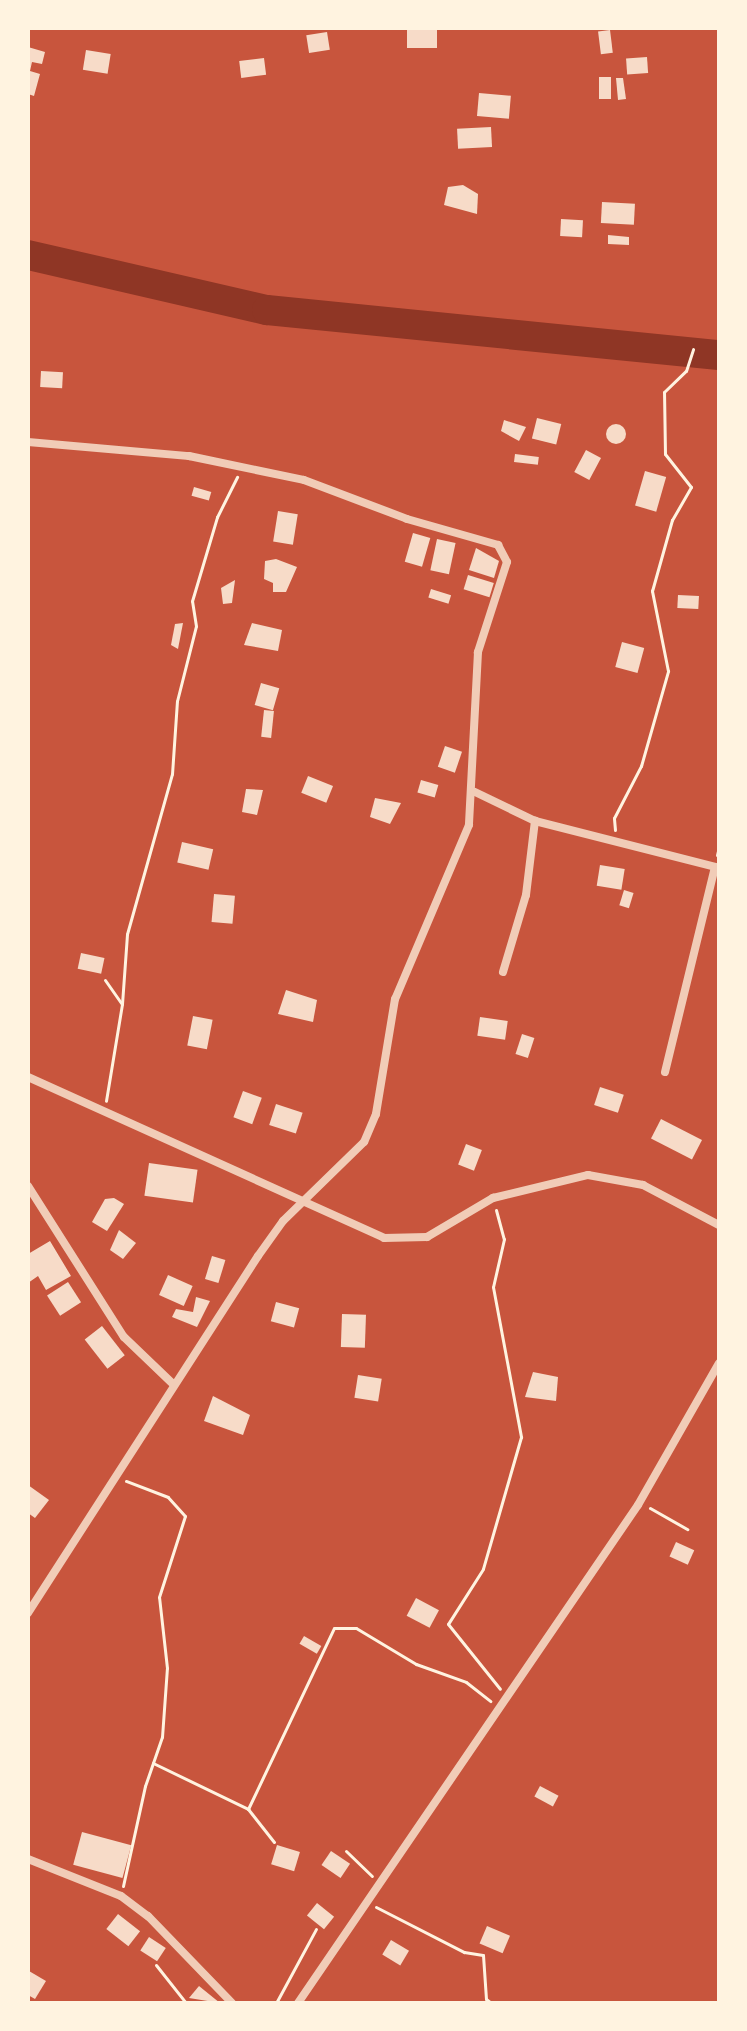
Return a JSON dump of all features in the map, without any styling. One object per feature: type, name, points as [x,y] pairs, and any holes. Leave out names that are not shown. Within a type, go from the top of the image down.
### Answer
[{"type":"street","points":[[28,442],[88,444],[243,466],[328,487],[504,551],[506,575],[478,652],[471,736],[475,792],[469,825],[449,882],[395,999],[370,1128],[333,1176],[300,1204],[258,1256],[115,1477],[102,1504],[28,1613]]},
{"type":"street","points":[[475,792],[535,821],[715,867],[665,1072]]},
{"type":"street","points":[[503,972],[526,895],[535,821]]},
{"type":"street","points":[[28,1077],[369,1233],[402,1240],[427,1237],[493,1198],[588,1175],[617,1177],[643,1185],[719,1225]]},
{"type":"street","points":[[28,1186],[124,1337],[174,1385]]},
{"type":"street","points":[[298,2003],[505,1693],[640,1502],[719,1363]]},
{"type":"street","points":[[28,1859],[121,1896],[148,1916],[232,2003]]},
{"type":"path","points":[[616,844],[614,818],[641,766],[668,671],[652,591],[672,520],[691,487],[665,454],[664,392],[686,371],[693,349]]},
{"type":"path","points":[[104,1113],[122,1004],[127,934],[172,774],[177,701],[196,626],[192,601],[217,517],[243,466]]},
{"type":"path","points":[[105,980],[122,1004]]},
{"type":"path","points":[[493,1198],[504,1239],[493,1287],[521,1437],[483,1569],[448,1624],[492,1683],[505,1693]]},
{"type":"path","points":[[115,1477],[168,1497],[185,1516],[159,1597],[167,1690],[121,1896]]},
{"type":"path","points":[[640,1502],[687,1529]]},
{"type":"path","points":[[248,1809],[334,1628],[356,1628],[383,1640],[416,1664],[466,1682],[497,1705]]},
{"type":"path","points":[[153,1763],[248,1809],[274,1842]]},
{"type":"path","points":[[346,1851],[379,1882]]},
{"type":"path","points":[[366,1902],[464,1952],[483,1955],[486,1999],[491,2003]]},
{"type":"path","points":[[276,2003],[316,1929]]},
{"type":"path","points":[[156,1965],[186,2003]]},
{"type":"building","points":[[407,28],[437,28],[437,48],[407,48]]},
{"type":"building","points":[[610,30],[613,53],[601,54],[598,31]]},
{"type":"building","points":[[327,32],[330,50],[309,53],[306,35]]},
{"type":"building","points":[[28,47],[45,52],[42,64],[32,62],[30,71],[40,74],[34,96],[28,94]]},
{"type":"building","points":[[86,50],[111,54],[108,74],[83,70]]},
{"type":"building","points":[[647,57],[648,73],[627,74],[626,58]]},
{"type":"building","points":[[264,58],[266,75],[241,78],[239,61]]},
{"type":"building","points":[[599,77],[611,77],[611,99],[599,99]]},
{"type":"building","points":[[616,78],[623,78],[626,99],[618,100]]},
{"type":"building","points":[[479,93],[511,96],[509,119],[477,116]]},
{"type":"building","points":[[491,127],[492,147],[458,149],[457,129]]},
{"type":"building","points":[[463,185],[478,194],[477,214],[444,205],[448,187]]},
{"type":"building","points":[[602,202],[635,204],[634,225],[601,223]]},
{"type":"building","points":[[561,219],[583,220],[582,237],[560,236]]},
{"type":"building","points":[[608,235],[629,237],[629,245],[608,244]]},
{"type":"building","points":[[41,371],[63,372],[62,388],[40,387]]},
{"type":"building","points":[[537,418],[561,424],[556,444],[532,438]]},
{"type":"building","points":[[504,420],[526,427],[519,441],[501,431]]},
{"type":"building","points":[[612,424],[620,424],[626,434],[620,444],[612,444],[606,438],[606,430]]},
{"type":"building","points":[[586,450],[601,458],[589,480],[574,472]]},
{"type":"building","points":[[515,454],[539,457],[538,465],[514,462]]},
{"type":"building","points":[[645,471],[666,477],[656,512],[635,506]]},
{"type":"building","points":[[194,487],[211,492],[209,501],[192,496]]},
{"type":"building","points":[[278,511],[298,514],[293,545],[273,542]]},
{"type":"building","points":[[413,533],[430,538],[422,567],[405,562]]},
{"type":"building","points":[[437,539],[456,543],[449,574],[430,570]]},
{"type":"building","points":[[476,548],[499,561],[494,578],[469,570]]},
{"type":"building","points":[[276,559],[297,567],[286,592],[273,592],[273,583],[264,579],[265,561]]},
{"type":"building","points":[[468,575],[494,583],[489,597],[464,589]]},
{"type":"building","points":[[235,580],[232,603],[223,604],[221,588]]},
{"type":"building","points":[[431,589],[451,595],[448,604],[428,598]]},
{"type":"building","points":[[678,595],[699,596],[698,609],[677,608]]},
{"type":"building","points":[[183,623],[178,649],[171,645],[175,624]]},
{"type":"building","points":[[252,623],[282,630],[278,651],[244,645]]},
{"type":"building","points":[[622,642],[644,648],[637,673],[615,667]]},
{"type":"building","points":[[261,683],[279,688],[273,710],[255,705]]},
{"type":"building","points":[[264,710],[274,711],[271,738],[261,737]]},
{"type":"building","points":[[445,746],[462,752],[455,773],[438,767]]},
{"type":"building","points":[[308,776],[333,786],[326,803],[301,793]]},
{"type":"building","points":[[421,780],[438,785],[435,797],[417,792]]},
{"type":"building","points":[[246,789],[263,790],[257,815],[242,812]]},
{"type":"building","points":[[375,798],[401,803],[390,824],[370,817]]},
{"type":"building","points":[[182,842],[213,849],[208,870],[177,862]]},
{"type":"building","points":[[600,865],[625,869],[621,890],[597,886]]},
{"type":"building","points":[[624,890],[634,893],[629,908],[619,905]]},
{"type":"building","points":[[214,894],[235,896],[232,924],[212,922]]},
{"type":"building","points":[[81,953],[104,958],[101,974],[78,969]]},
{"type":"building","points":[[286,990],[317,1000],[313,1022],[278,1014]]},
{"type":"building","points":[[193,1016],[213,1020],[207,1049],[187,1045]]},
{"type":"building","points":[[480,1017],[508,1021],[505,1040],[477,1036]]},
{"type":"building","points":[[522,1034],[534,1038],[528,1058],[516,1054]]},
{"type":"building","points":[[600,1087],[624,1095],[618,1113],[594,1105]]},
{"type":"building","points":[[243,1091],[262,1098],[252,1124],[233,1117]]},
{"type":"building","points":[[276,1104],[303,1113],[296,1134],[269,1125]]},
{"type":"building","points":[[661,1119],[702,1140],[692,1159],[651,1139]]},
{"type":"building","points":[[466,1144],[482,1150],[474,1171],[458,1165]]},
{"type":"building","points":[[149,1163],[198,1170],[193,1202],[144,1196]]},
{"type":"building","points":[[114,1198],[124,1204],[107,1231],[92,1222],[105,1199]]},
{"type":"building","points":[[119,1230],[136,1243],[123,1259],[110,1250]]},
{"type":"building","points":[[50,1241],[71,1276],[46,1290],[38,1276],[28,1283],[28,1254]]},
{"type":"building","points":[[212,1256],[225,1260],[218,1283],[205,1279]]},
{"type":"building","points":[[168,1275],[193,1286],[184,1306],[159,1295]]},
{"type":"building","points":[[68,1282],[81,1302],[60,1316],[47,1296]]},
{"type":"building","points":[[196,1297],[210,1301],[197,1327],[172,1317],[176,1309],[193,1312]]},
{"type":"building","points":[[276,1302],[299,1308],[294,1328],[271,1321]]},
{"type":"building","points":[[342,1314],[366,1315],[365,1348],[341,1347]]},
{"type":"building","points":[[102,1326],[125,1355],[107,1369],[85,1340]]},
{"type":"building","points":[[533,1372],[558,1377],[556,1401],[525,1397]]},
{"type":"building","points":[[358,1375],[382,1379],[378,1401],[354,1398]]},
{"type":"building","points":[[213,1396],[250,1415],[243,1435],[204,1421]]},
{"type":"building","points":[[28,1485],[49,1500],[35,1518],[28,1513]]},
{"type":"building","points":[[676,1542],[694,1550],[688,1565],[669,1557]]},
{"type":"building","points":[[416,1598],[439,1610],[430,1628],[407,1616]]},
{"type":"building","points":[[304,1636],[321,1646],[317,1654],[300,1644]]},
{"type":"building","points":[[540,1786],[559,1796],[553,1806],[534,1797]]},
{"type":"building","points":[[82,1832],[131,1845],[122,1878],[73,1865]]},
{"type":"building","points":[[277,1845],[300,1852],[294,1871],[271,1864]]},
{"type":"building","points":[[331,1851],[350,1864],[341,1878],[321,1865]]},
{"type":"building","points":[[317,1903],[334,1917],[324,1929],[307,1915]]},
{"type":"building","points":[[118,1914],[140,1931],[128,1946],[106,1929]]},
{"type":"building","points":[[487,1926],[510,1936],[503,1953],[480,1943]]},
{"type":"building","points":[[149,1937],[166,1948],[157,1961],[140,1950]]},
{"type":"building","points":[[391,1940],[409,1951],[400,1965],[382,1955]]},
{"type":"building","points":[[29,1971],[46,1981],[35,1999],[28,1995]]},
{"type":"building","points":[[199,1986],[220,2003],[189,1998]]},
{"type":"waterway","points":[[28,255],[267,310],[719,355]]}]
